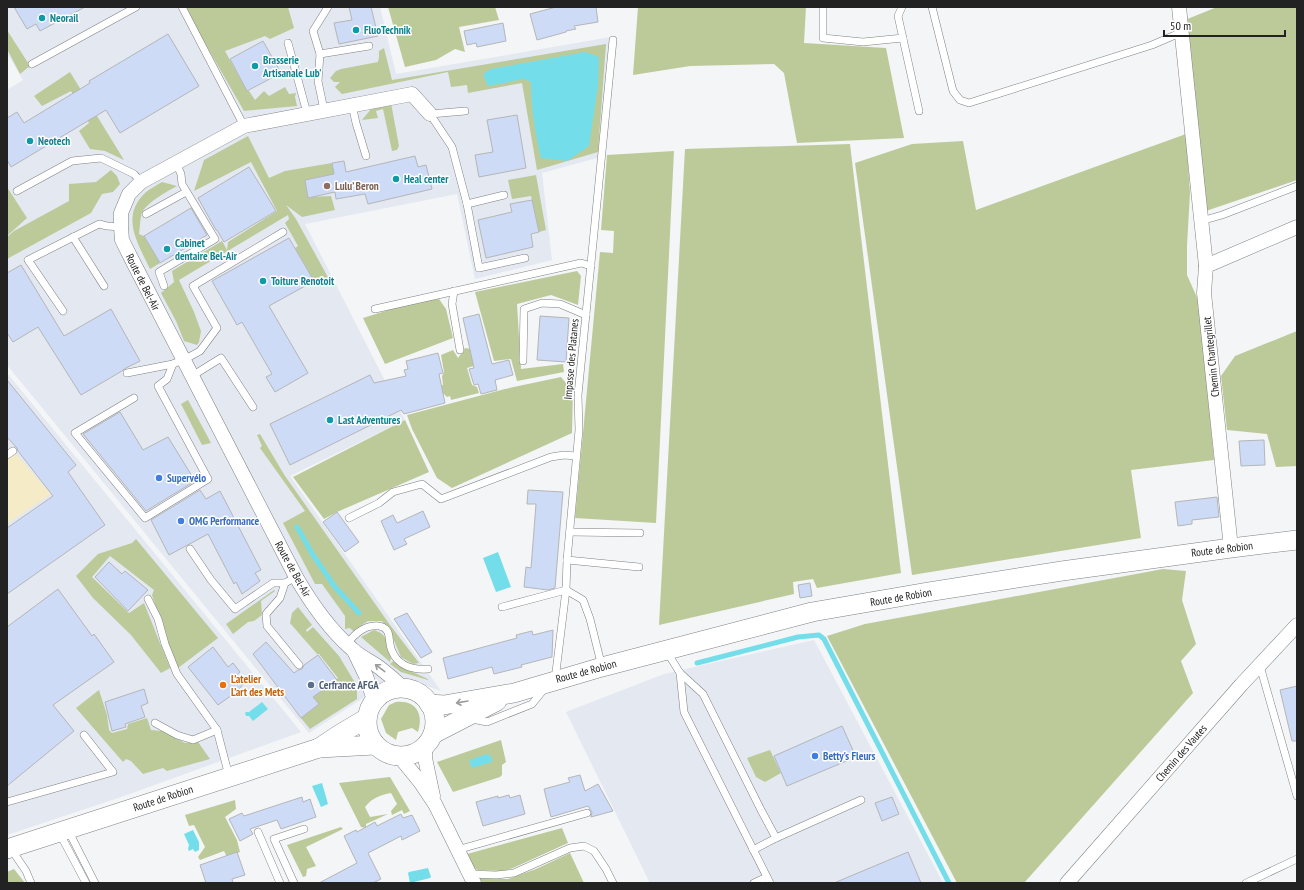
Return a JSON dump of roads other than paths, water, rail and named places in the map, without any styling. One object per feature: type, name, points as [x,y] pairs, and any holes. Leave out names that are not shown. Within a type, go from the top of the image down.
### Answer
[{"type":"main road","name":"Route de Robion","points":[[429,704],[444,705],[514,693],[602,667],[812,612],[967,586],[1297,540]]},
{"type":"main road","points":[[404,688],[424,697],[434,713],[435,724],[429,740],[417,752],[408,756],[390,755],[375,745],[370,736],[367,727],[368,711],[374,700],[383,693],[393,689],[404,688]]},
{"type":"main road","name":"Route de Robion","points":[[429,740],[464,718],[514,693]]},
{"type":"main road","name":"Route de Robion","points":[[319,748],[367,718]]},
{"type":"main road","name":"Route de Robion","points":[[8,847],[64,831],[229,776],[319,748],[375,745]]},
{"type":"street","name":"Chemin Chantegrillet","points":[[1179,7],[1206,266],[1204,293],[1231,548]]},
{"type":"street","name":"Route de Bel-Air","points":[[374,700],[366,676],[350,648],[290,580],[192,376],[178,362],[122,240],[121,213],[129,194],[141,182],[244,126],[412,94],[430,114]]},
{"type":"street","points":[[1206,266],[1297,227]]},
{"type":"street","name":"Chemin des Vautes","points":[[1067,883],[1241,685],[1297,625]]},
{"type":"street","name":"Route de Bel-Air","points":[[350,648],[380,668],[404,688]]},
{"type":"street","points":[[429,740],[425,758],[435,804]]},
{"type":"street","points":[[399,756],[421,783],[435,804],[472,879]]},
{"type":"lane","points":[[32,64],[136,7]]},
{"type":"lane","points":[[182,7],[244,126]]},
{"type":"lane","points":[[324,110],[318,81],[320,54],[314,31],[328,7]]},
{"type":"lane","points":[[823,7],[823,38],[863,42],[903,38]]},
{"type":"lane","points":[[902,7],[898,16],[919,111]]},
{"type":"lane","points":[[932,7],[953,91],[960,100],[969,103],[1152,45],[1182,32]]},
{"type":"lane","name":"Impasse des Platanes","points":[[553,681],[566,590],[567,560],[579,430],[578,395],[614,40]]},
{"type":"lane","points":[[288,43],[308,113]]},
{"type":"lane","points":[[320,54],[369,46]]},
{"type":"lane","points":[[352,105],[366,156]]},
{"type":"lane","points":[[430,114],[465,112]]},
{"type":"lane","points":[[430,114],[452,147],[467,204],[479,268],[525,258]]},
{"type":"lane","points":[[17,191],[72,160],[101,158],[134,174],[141,182]]},
{"type":"lane","points":[[164,286],[159,272],[215,240],[186,192],[176,163]]},
{"type":"lane","points":[[1201,221],[1222,215],[1297,186]]},
{"type":"lane","points":[[146,214],[186,192]]},
{"type":"lane","points":[[467,204],[504,196]]},
{"type":"lane","points":[[63,311],[28,260],[99,224],[121,227]]},
{"type":"lane","points":[[128,374],[178,362],[200,351],[217,328],[193,286],[283,232]]},
{"type":"lane","points":[[73,237],[104,286]]},
{"type":"lane","points":[[375,309],[581,263],[591,266]]},
{"type":"lane","points":[[454,291],[452,304],[460,350]]},
{"type":"lane","points":[[523,361],[524,309],[542,303],[560,304],[586,316]]},
{"type":"lane","points":[[192,376],[221,358],[252,407]]},
{"type":"lane","points":[[134,398],[75,433],[145,518],[208,479],[158,386],[167,380],[178,362]]},
{"type":"lane","points":[[349,518],[379,503],[393,492],[422,484],[441,499],[551,457],[564,455],[576,456]]},
{"type":"lane","points":[[570,532],[640,533]]},
{"type":"lane","points":[[190,549],[211,580],[235,609],[272,583],[290,580]]},
{"type":"lane","points":[[567,560],[639,567]]},
{"type":"lane","points":[[290,580],[280,598],[266,614],[267,626],[299,665]]},
{"type":"lane","points":[[502,607],[566,590],[583,600],[590,619],[602,667]]},
{"type":"lane","points":[[148,598],[158,619],[165,644],[177,674],[217,730],[229,776]]},
{"type":"lane","points":[[350,648],[360,631],[375,626],[382,627],[387,631],[390,639],[391,650],[397,660],[405,666],[420,670],[428,669]]},
{"type":"lane","points":[[666,650],[680,673],[703,694],[776,838]]},
{"type":"lane","points":[[1260,666],[1297,796]]},
{"type":"lane","points":[[680,673],[684,712],[768,880],[754,883]]},
{"type":"lane","points":[[464,718],[487,722],[532,704],[553,681]]},
{"type":"lane","points":[[155,723],[177,735],[193,740],[217,730]]},
{"type":"lane","points":[[7,802],[113,772],[84,734]]},
{"type":"lane","points":[[753,850],[776,838],[862,800]]},
{"type":"lane","points":[[457,850],[588,813]]},
{"type":"lane","points":[[294,883],[274,840],[304,829]]},
{"type":"lane","points":[[64,831],[86,883]]},
{"type":"lane","points":[[64,831],[95,883]]},
{"type":"lane","points":[[258,832],[280,883]]},
{"type":"lane","points":[[472,879],[514,873],[570,848],[584,846],[594,851],[606,869],[612,883]]},
{"type":"lane","points":[[8,847],[26,871],[31,883]]},
{"type":"lane","points":[[1246,883],[1297,860]]},
{"type":"water","points":[[585,52],[599,57],[598,86],[589,146],[567,161],[541,158],[534,120],[531,82],[524,79],[488,86],[483,74],[491,69]]},
{"type":"water","points":[[498,552],[511,587],[496,592],[483,558]]},
{"type":"water","points":[[262,702],[268,709],[253,721],[249,716],[246,716],[246,712],[249,712]]},
{"type":"water","points":[[487,754],[491,756],[492,762],[472,768],[469,760]]},
{"type":"water","points":[[322,783],[328,804],[321,807],[312,786]]},
{"type":"water","points":[[193,830],[199,842],[199,850],[195,852],[193,849],[189,851],[189,845],[184,834]]},
{"type":"water","points":[[428,868],[430,878],[410,883],[409,872]]},
{"type":"waterway","points":[[297,527],[313,555],[335,587],[359,613]]},
{"type":"waterway","points":[[697,663],[798,637],[819,635],[824,639],[949,883]]},
{"type":"place","name":"Neorail","points":[[42,18]]},
{"type":"place","name":"FluoTechnik","points":[[356,30]]},
{"type":"place","name":"Brasserie Artisanale Lub'","points":[[255,66]]},
{"type":"place","name":"Neotech","points":[[30,141]]},
{"type":"place","name":"Heal center","points":[[396,179]]},
{"type":"place","name":"Lulu’ Beron","points":[[327,186]]},
{"type":"place","name":"Cabinet dentaire Bel-Air","points":[[167,249]]},
{"type":"place","name":"Toiture Renotoit","points":[[263,281]]},
{"type":"place","name":"Last Adventures","points":[[330,420]]},
{"type":"place","name":"Supervélo","points":[[159,478]]},
{"type":"place","name":"OMG Performance","points":[[181,521]]},
{"type":"place","name":"L’atelier L’art des Mets","points":[[223,685]]},
{"type":"place","name":"Cerfrance AFGA","points":[[311,685]]},
{"type":"place","name":"Betty's Fleurs","points":[[815,756]]}]
